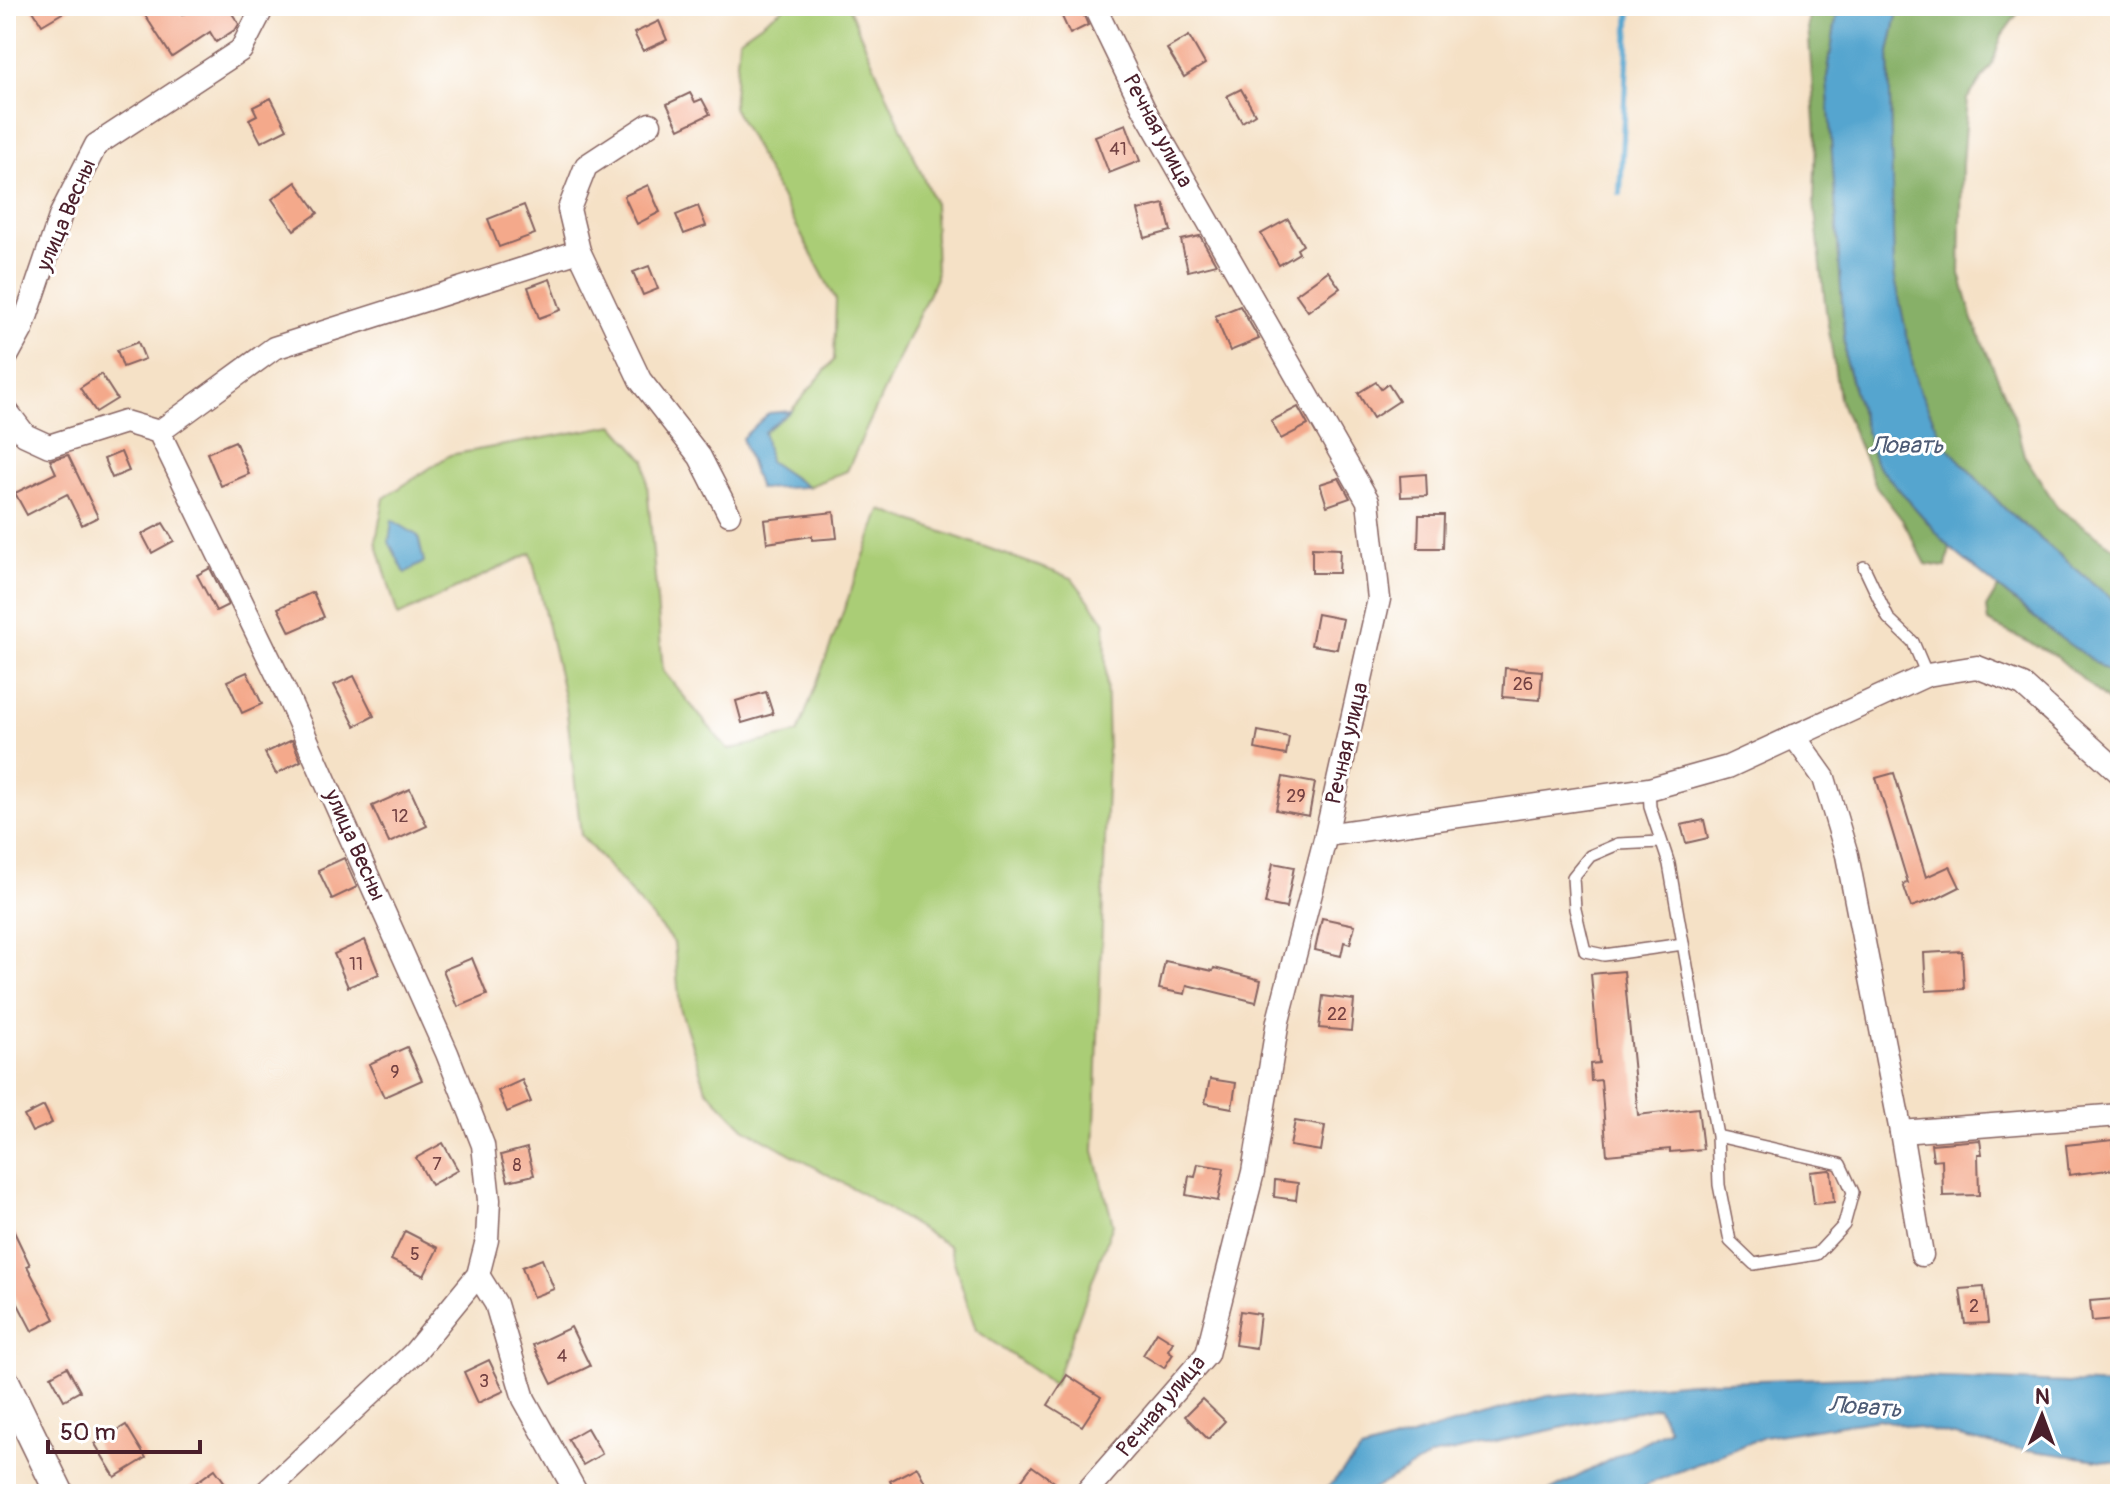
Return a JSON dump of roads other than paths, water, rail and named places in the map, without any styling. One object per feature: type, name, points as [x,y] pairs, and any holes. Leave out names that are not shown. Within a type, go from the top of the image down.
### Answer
[{"type":"street","name":"улица Весны","points":[[6,358],[22,329],[61,214],[96,145],[241,50],[260,13],[257,6]]},
{"type":"street","name":"Речная улица","points":[[1085,1494],[1207,1354],[1253,1172],[1278,1021],[1326,835],[1379,599],[1368,501],[1144,109],[1094,6]]},
{"type":"street","points":[[650,124],[586,166],[569,209],[579,251],[640,380],[700,457],[729,514]]},
{"type":"street","points":[[6,410],[25,435],[49,446],[125,422],[159,432],[274,348],[579,251]]},
{"type":"street","name":"улица Весны","points":[[159,432],[285,691],[447,1053],[483,1145],[489,1200],[487,1240],[478,1275],[415,1352],[264,1494]]},
{"type":"street","points":[[1326,835],[1649,789],[1728,767],[1927,675],[1977,667],[2023,685],[2120,773]]},
{"type":"street","points":[[1794,736],[1824,778],[1847,855],[1922,1255]]},
{"type":"street","points":[[1901,1132],[2120,1115]]},
{"type":"street","points":[[478,1275],[496,1304],[524,1399],[577,1494]]},
{"type":"street","points":[[6,1383],[60,1494]]},
{"type":"lane","points":[[1864,567],[1888,618],[1913,642],[1927,675]]},
{"type":"lane","points":[[1649,789],[1650,807],[1669,864],[1717,1136],[1719,1185],[1730,1241],[1754,1264],[1817,1254],[1844,1225],[1853,1192],[1840,1164],[1717,1136]]},
{"type":"lane","points":[[1661,842],[1618,844],[1590,856],[1573,877],[1575,909],[1585,951],[1604,955],[1683,944]]},
{"type":"water","name":"Ловать","points":[[1838,6],[1899,6],[1889,52],[1894,274],[1917,385],[1946,446],[2006,510],[2120,606],[2120,680],[2052,632],[1950,548],[1875,462],[1846,362],[1827,78]]},
{"type":"water","points":[[791,411],[764,432],[769,461],[807,487],[759,489],[742,438],[769,413]]},
{"type":"water","points":[[392,520],[418,536],[424,562],[405,573],[389,542]]},
{"type":"water","name":"Ловать","points":[[1892,1376],[2120,1385],[2120,1463],[1999,1446],[1878,1419],[1764,1437],[1631,1494],[1544,1494],[1669,1429],[1657,1407],[1431,1456],[1365,1494],[1322,1494],[1361,1451],[1548,1396],[1690,1382]]},
{"type":"waterway","points":[[1620,193],[1630,6]]}]
